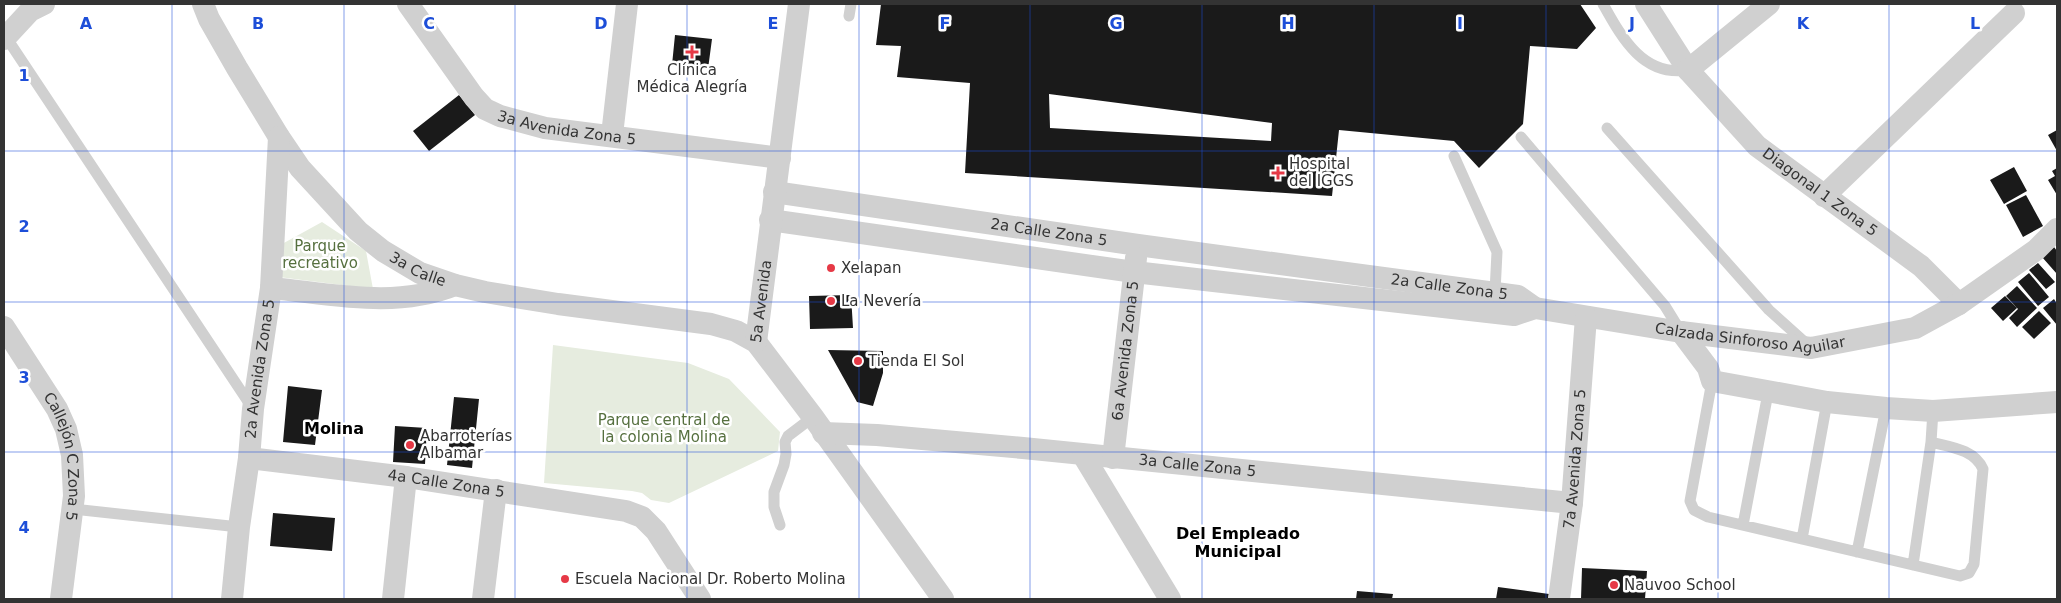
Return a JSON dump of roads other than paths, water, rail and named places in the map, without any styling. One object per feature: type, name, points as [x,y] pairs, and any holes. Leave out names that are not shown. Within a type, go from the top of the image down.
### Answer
[{"type":"street","points":[[5,38],[30,11],[44,4]]},
{"type":"street","name":"3a Calle","points":[[203,4],[209,19],[279,137],[300,168],[358,231],[383,252],[420,273],[455,285],[549,302],[711,324],[736,331],[756,342]]},
{"type":"street","name":"3a Avenida Zona 5","points":[[408,4],[464,84],[485,108],[500,116],[545,128],[612,135],[780,158]]},
{"type":"street","points":[[612,135],[627,4]]},
{"type":"street","name":"5a Avenida","points":[[799,4],[780,158],[770,220],[765,282],[756,342],[943,599]]},
{"type":"street","name":"Diagonal 1 Zona 5","points":[[1646,4],[1688,70],[1757,146],[1921,266],[1959,304]]},
{"type":"street","points":[[1688,70],[1769,4]]},
{"type":"street","points":[[1824,196],[2014,13]]},
{"type":"street","name":"2a Avenida Zona 5","points":[[232,599],[239,527],[250,458],[253,409],[271,288],[279,137]]},
{"type":"street","name":"2a Calle Zona 5","points":[[774,192],[1138,245],[1495,292],[1518,296],[1535,308]]},
{"type":"street","name":"2a Calle Zona 5","points":[[770,220],[1134,272],[1514,316],[1535,308]]},
{"type":"street","name":"Calzada Sinforoso Aguilar","points":[[1535,308],[1680,332],[1811,348],[1915,328],[1959,304],[2036,250],[2057,229]]},
{"type":"street","name":"6a Avenida Zona 5","points":[[1113,458],[1138,245]]},
{"type":"street","points":[[271,288],[383,299],[437,292],[455,285]]},
{"type":"street","name":"7a Avenida Zona 5","points":[[1559,599],[1572,503],[1586,317]]},
{"type":"street","name":"Callejón C Zona 5","points":[[4,327],[56,409],[66,429],[72,456],[74,479],[72,509],[62,599]]},
{"type":"street","points":[[1680,332],[1708,368],[1712,381],[1768,393],[1827,402],[1933,411],[2057,402]]},
{"type":"street","name":"3a Calle Zona 5","points":[[818,425],[877,435],[1572,503]]},
{"type":"street","points":[[1083,456],[1170,599]]},
{"type":"street","name":"4a Calle Zona 5","points":[[250,458],[496,490],[605,507],[642,517],[656,531],[700,599]]},
{"type":"street","points":[[393,599],[406,477]]},
{"type":"street","points":[[483,599],[496,490]]},
{"type":"lane","points":[[849,16],[851,4]]},
{"type":"lane","points":[[1603,4],[1634,52],[1648,63],[1665,71],[1688,70]]},
{"type":"lane","points":[[5,38],[253,409]]},
{"type":"lane","points":[[1607,128],[1769,310],[1811,348]]},
{"type":"lane","points":[[1521,137],[1665,306],[1680,332]]},
{"type":"lane","points":[[1454,156],[1497,252],[1495,292]]},
{"type":"lane","points":[[1712,381],[1690,501],[1694,510],[1708,517],[1743,526],[1960,576],[1969,573],[1974,564],[1983,469],[1979,460],[1971,453],[1931,442]]},
{"type":"lane","points":[[1743,526],[1768,393]]},
{"type":"lane","points":[[1802,539],[1827,402]]},
{"type":"lane","points":[[1857,552],[1886,408]]},
{"type":"lane","points":[[1913,565],[1931,442],[1933,411]]},
{"type":"lane","points":[[780,526],[774,507],[774,492],[784,465],[786,454],[785,442],[788,436],[818,425]]},
{"type":"lane","points":[[72,509],[239,527]]},
{"type":"place","name":"Clínica Médica Alegría","points":[[692,52]]},
{"type":"place","name":"Hospital del IGGS","points":[[1278,173]]},
{"type":"place","name":"Xelapan","points":[[831,268]]},
{"type":"place","name":"La Nevería","points":[[831,301]]},
{"type":"place","name":"Tienda El Sol","points":[[858,361]]},
{"type":"place","name":"Abarroterías Albamar","points":[[410,445]]},
{"type":"place","name":"Escuela Nacional Dr. Roberto Molina","points":[[565,579]]},
{"type":"place","name":"Nauvoo School","points":[[1614,585]]},
{"type":"district","name":"Molina","points":[[334,428]]},
{"type":"district","name":"Del Empleado Municipal","points":[[1238,542]]},
{"type":"park label","name":"Parque recreativo","points":[[320,254]]},
{"type":"park label","name":"Parque central de la colonia Molina","points":[[664,428]]}]
